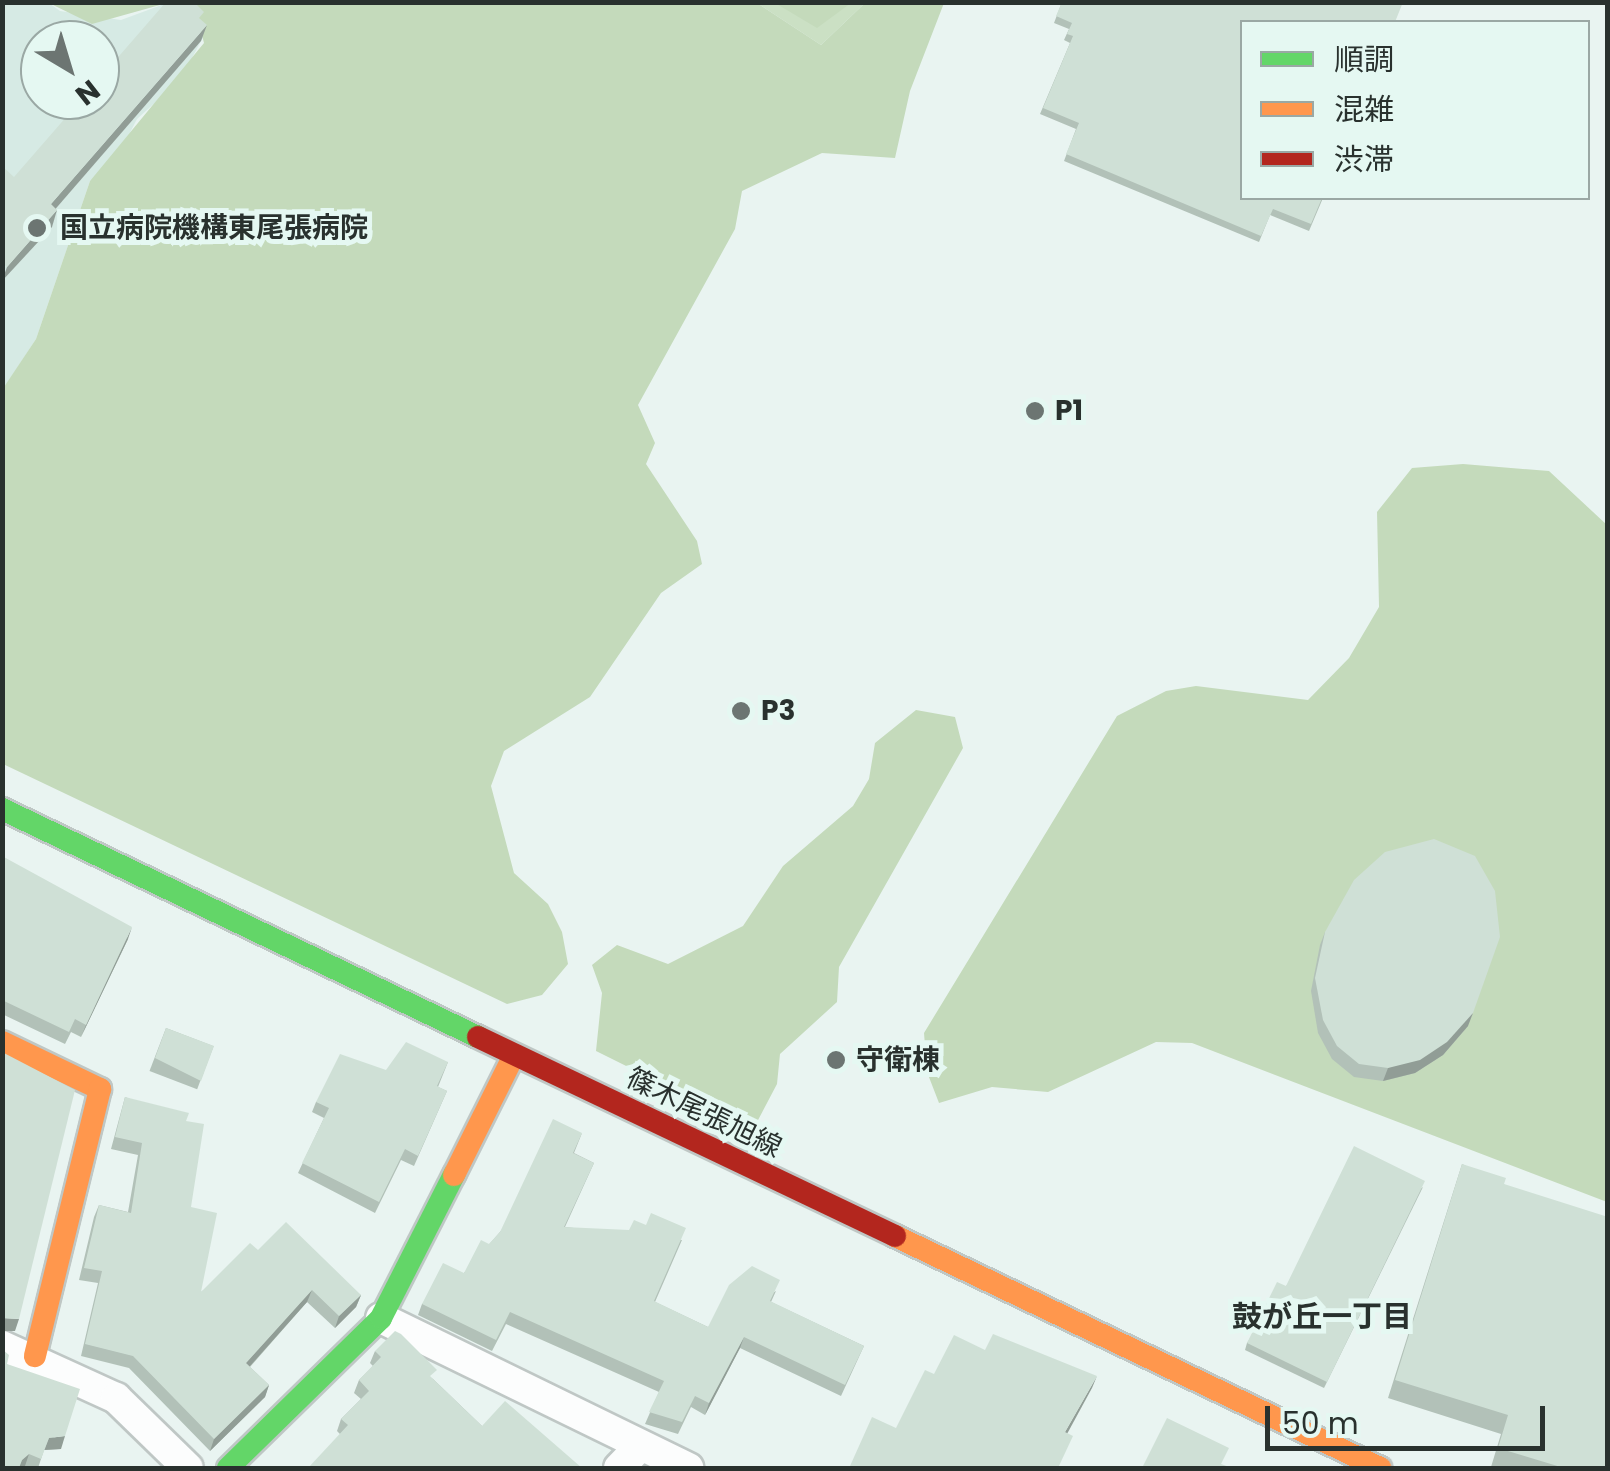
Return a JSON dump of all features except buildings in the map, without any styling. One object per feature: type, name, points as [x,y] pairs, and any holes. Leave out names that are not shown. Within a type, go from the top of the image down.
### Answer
[{"type":"main road","name":"篠木尾張旭線","points":[[2,809],[1380,1468]]},
{"type":"main road","points":[[2,1042],[100,1089],[35,1356]]},
{"type":"main road","points":[[228,1468],[381,1318],[514,1055]]},
{"type":"street","points":[[381,1318],[629,1457],[688,1468]]},
{"type":"street","points":[[2,1346],[35,1356],[116,1398],[188,1468]]},
{"type":"shaded area","name":"国立病院機構東尾張病院","points":[[3,3],[49,3],[60,11],[121,20],[167,3],[197,16],[206,32],[180,80],[137,119],[120,152],[90,181],[36,339],[3,390]]},
{"type":"green space","points":[[49,3],[167,3],[106,20],[84,20]]},
{"type":"green space","points":[[179,3],[757,3],[821,45],[865,3],[944,3],[910,91],[895,158],[822,153],[742,191],[735,229],[638,405],[655,443],[646,464],[697,541],[702,564],[661,593],[590,697],[504,751],[491,786],[514,873],[548,904],[562,932],[568,964],[542,995],[507,1004],[3,764],[2,390],[36,339],[90,181],[204,43],[197,16]]},
{"type":"green space","points":[[757,3],[865,3],[821,45]]},
{"type":"green space","points":[[775,3],[851,3],[817,28]]},
{"type":"green space","points":[[1463,464],[1549,471],[1607,525],[1607,1202],[1192,1043],[1156,1042],[1048,1092],[992,1087],[939,1103],[927,1072],[924,1033],[1117,716],[1166,691],[1196,686],[1308,700],[1349,658],[1379,607],[1377,512],[1412,468]]},
{"type":"green space","points":[[916,710],[955,717],[963,748],[839,967],[837,1002],[780,1054],[777,1084],[757,1122],[737,1121],[596,1051],[602,993],[592,965],[617,945],[668,964],[743,926],[783,866],[853,806],[869,779],[875,743]]},
{"type":"traffic: fast","points":[[2,809],[478,1037]]},
{"type":"traffic: fast","points":[[228,1468],[381,1318],[454,1175]]},
{"type":"traffic: slow","points":[[2,1042],[100,1089],[35,1356]]},
{"type":"traffic: slow","points":[[454,1175],[514,1055]]},
{"type":"traffic: slow","points":[[895,1236],[1380,1468]]},
{"type":"traffic: jam","points":[[478,1037],[895,1236]]},
{"type":"place","name":"国立病院機構東尾張病院","points":[[37,228]]},
{"type":"place","name":"P1","points":[[1035,411]]},
{"type":"place","name":"P3","points":[[741,711]]},
{"type":"place","name":"守衛棟","points":[[836,1060]]},
{"type":"district","name":"鼓が丘一丁目","points":[[1322,1317]]}]
